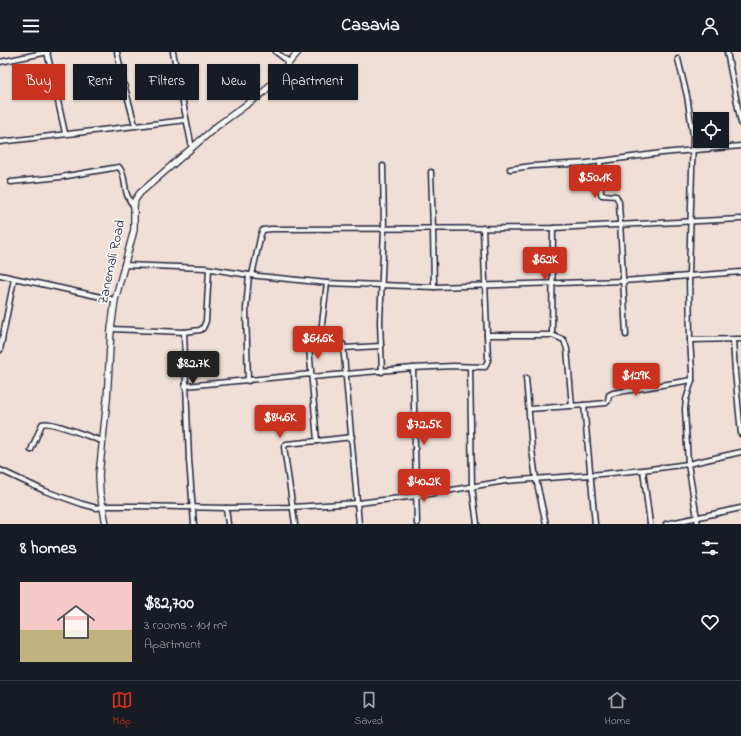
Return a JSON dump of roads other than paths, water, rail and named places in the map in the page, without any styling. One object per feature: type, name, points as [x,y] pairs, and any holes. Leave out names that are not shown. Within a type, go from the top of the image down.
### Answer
[{"type":"street","points":[[0,62],[48,52],[65,133]]},
{"type":"street","points":[[117,52],[135,125]]},
{"type":"street","points":[[173,52],[192,148]]},
{"type":"street","points":[[276,52],[289,62]]},
{"type":"street","name":"Zanemali Road","points":[[106,524],[99,475],[107,400],[111,329],[115,300],[134,230],[135,200],[140,193],[217,126],[264,92],[298,52]]},
{"type":"street","points":[[727,52],[741,123]]},
{"type":"street","points":[[678,59],[692,124],[694,150],[692,167],[690,275],[690,340],[692,380],[685,409],[688,464],[698,524]]},
{"type":"street","points":[[0,142],[65,133],[186,120]]},
{"type":"street","points":[[510,169],[741,146]]},
{"type":"street","points":[[600,161],[601,194],[616,196],[617,198],[620,224],[626,335]]},
{"type":"street","points":[[382,372],[380,322],[384,229],[383,166]]},
{"type":"street","points":[[11,182],[61,177],[119,167],[123,174],[127,196],[129,201],[134,206]]},
{"type":"street","points":[[431,172],[434,287]]},
{"type":"street","points":[[248,381],[246,309],[250,275],[263,230],[553,228],[691,220],[741,219]]},
{"type":"street","points":[[185,386],[311,375],[382,372],[413,368],[454,366],[482,368],[486,366],[488,360],[484,228]]},
{"type":"street","points":[[552,335],[553,228]]},
{"type":"street","points":[[124,265],[209,269],[327,283],[434,287],[623,281],[741,272]]},
{"type":"street","points":[[111,329],[184,332],[200,330],[204,325],[209,269]]},
{"type":"street","points":[[0,275],[115,300]]},
{"type":"street","points":[[0,350],[14,279]]},
{"type":"street","points":[[327,283],[320,340],[324,344],[342,343],[344,348],[359,524]]},
{"type":"street","points":[[184,332],[185,386],[194,524]]},
{"type":"street","points":[[487,334],[552,335],[560,337],[564,340],[566,344],[572,406]]},
{"type":"street","points":[[690,340],[741,339]]},
{"type":"street","points":[[733,340],[741,434]]},
{"type":"street","points":[[344,348],[381,346]]},
{"type":"street","points":[[310,347],[317,441]]},
{"type":"street","points":[[413,368],[417,524]]},
{"type":"street","points":[[470,368],[472,486],[477,524]]},
{"type":"street","points":[[526,378],[532,450],[536,479],[546,524]]},
{"type":"street","points":[[529,410],[606,403],[609,395],[613,393],[692,380]]},
{"type":"street","points":[[584,405],[594,524]]},
{"type":"street","points":[[31,450],[42,424],[45,422],[102,441]]},
{"type":"street","points":[[295,524],[284,447],[286,444],[352,437]]},
{"type":"street","points":[[0,470],[45,491],[97,508],[103,506],[226,508],[292,507],[358,503],[417,496],[505,481],[643,470],[688,464],[741,452]]},
{"type":"street","points":[[643,470],[650,524]]},
{"type":"street","points":[[226,508],[228,524]]},
{"type":"street","points":[[666,524],[741,508]]}]
